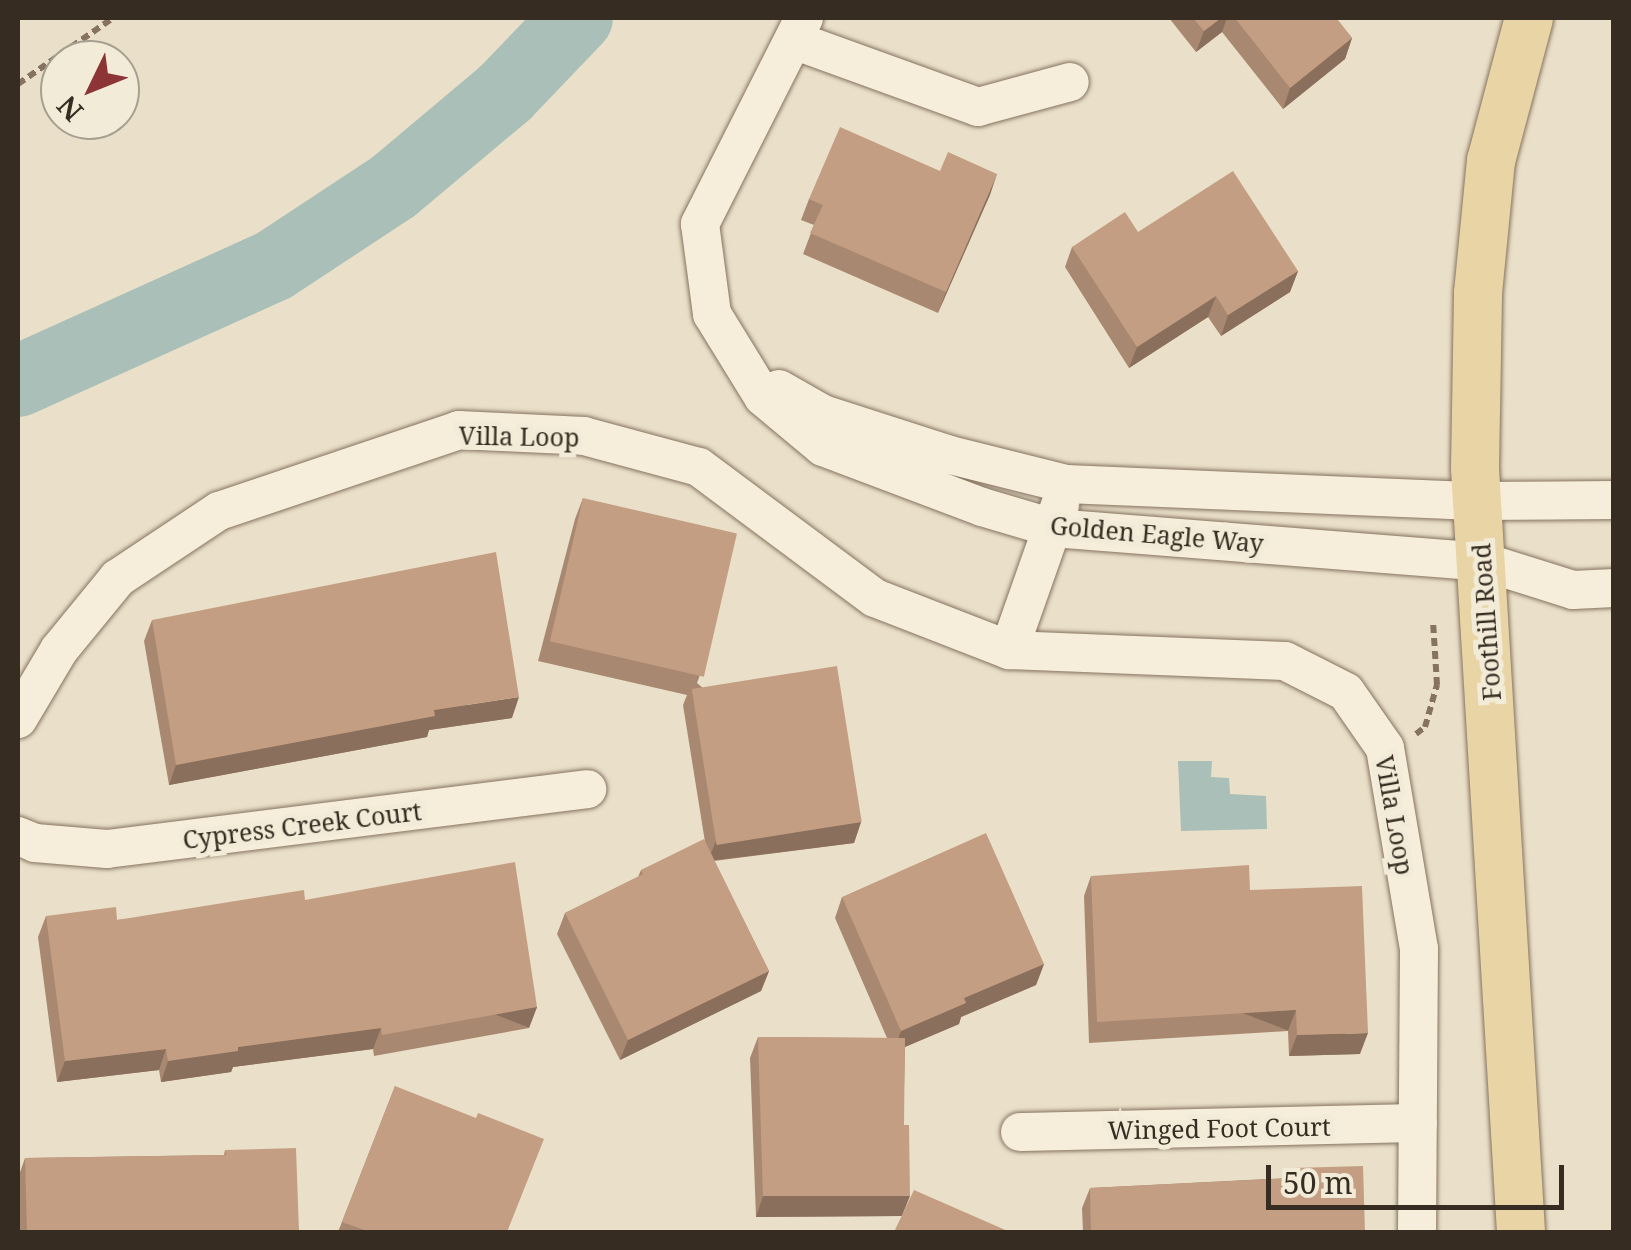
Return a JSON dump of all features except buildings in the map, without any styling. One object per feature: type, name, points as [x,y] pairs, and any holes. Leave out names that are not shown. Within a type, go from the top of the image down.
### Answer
[{"type":"main road","name":"Foothill Road","points":[[1521,1232],[1484,562],[1475,500],[1478,293],[1488,186],[1529,18]]},
{"type":"street","name":"Golden Eagle Way","points":[[800,29],[700,224],[712,314],[742,367],[790,423],[823,447],[982,507],[1053,528],[1484,562],[1573,590],[1614,588]]},
{"type":"street","points":[[800,29],[978,107],[1070,82]]},
{"type":"street","name":"Golden Eagle Way","points":[[742,367],[824,414],[950,455],[1066,484],[1475,500],[1614,500]]},
{"type":"street","name":"Villa Loop","points":[[18,719],[58,650],[118,578],[220,511],[459,430],[584,436],[698,467],[875,598],[1009,650],[1285,661],[1346,692],[1384,748],[1419,948],[1417,1232]]},
{"type":"street","points":[[1009,650],[1066,484]]},
{"type":"street","name":"Cypress Creek Court","points":[[18,836],[34,842],[107,849],[587,789]]},
{"type":"street","name":"Winged Foot Court","points":[[1020,1132],[1418,1123]]},
{"type":"path","points":[[18,84],[112,18]]},
{"type":"path","points":[[1386,758],[1424,727],[1436,686],[1432,621]]},
{"type":"water","points":[[1178,761],[1212,761],[1211,777],[1229,778],[1230,794],[1266,796],[1267,829],[1181,831]]},
{"type":"waterway","points":[[18,381],[273,266],[393,187],[505,93],[577,18]]}]
